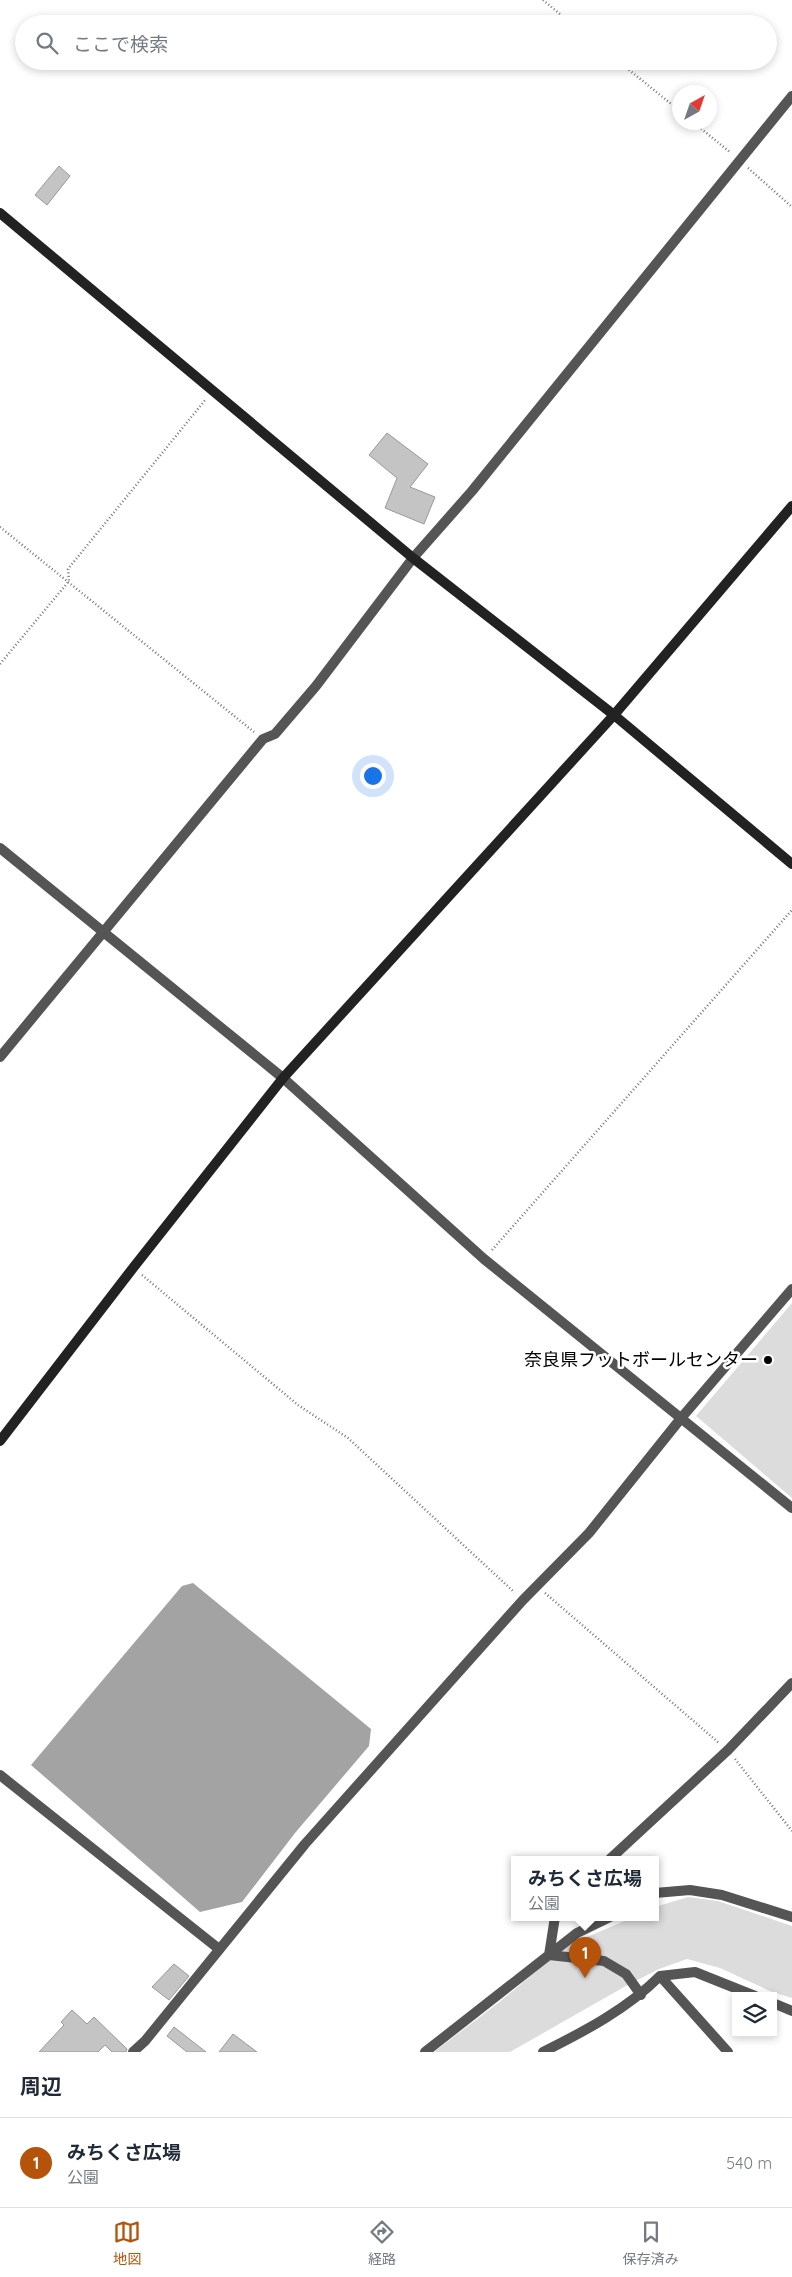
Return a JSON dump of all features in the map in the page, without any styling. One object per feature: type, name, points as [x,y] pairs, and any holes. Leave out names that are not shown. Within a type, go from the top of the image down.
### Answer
[{"type":"street","points":[[0,1057],[263,739],[275,734],[316,686],[414,558],[472,491],[792,96]]},
{"type":"street","points":[[0,213],[414,558],[614,714],[792,864]]},
{"type":"street","points":[[0,1441],[283,1078],[614,714],[792,506]]},
{"type":"street","points":[[0,848],[283,1078],[484,1259],[682,1417],[792,1508]]},
{"type":"street","points":[[133,2052],[145,2041],[305,1844],[523,1600],[589,1533],[682,1417],[792,1289]]},
{"type":"street","points":[[613,1856],[728,1750],[792,1683]]},
{"type":"street","points":[[0,1775],[18,1792],[219,1949]]},
{"type":"street","points":[[659,1893],[690,1890],[722,1894],[792,1918]]},
{"type":"street","points":[[550,1954],[554,1921]]},
{"type":"street","points":[[425,2052],[577,1933],[602,1921]]},
{"type":"street","points":[[550,1954],[604,1961],[626,1974],[641,1995]]},
{"type":"street","points":[[543,2052],[584,2032],[641,1995],[660,1976],[695,1972],[745,1992]]},
{"type":"street","points":[[660,1976],[728,2052]]},
{"type":"street","points":[[777,2005],[792,2011]]},
{"type":"path","points":[[543,0],[561,15]]},
{"type":"path","points":[[629,70],[672,105]]},
{"type":"path","points":[[703,130],[792,207]]},
{"type":"path","points":[[0,664],[69,581],[68,569],[214,390]]},
{"type":"path","points":[[0,527],[263,739]]},
{"type":"path","points":[[484,1259],[792,910]]},
{"type":"path","points":[[133,1268],[298,1405],[348,1438],[523,1600]]},
{"type":"path","points":[[537,1586],[728,1750],[792,1831]]},
{"type":"shaded area","name":"奈良県フットボールセンター","points":[[792,1303],[792,1498],[696,1416]]},
{"type":"shaded area","points":[[193,1583],[371,1729],[369,1746],[295,1833],[242,1902],[200,1912],[31,1765],[182,1586]]},
{"type":"shaded area","points":[[688,1897],[718,1901],[792,1926],[792,1998],[772,1992],[720,1968],[687,1959],[659,1969],[624,1987],[510,2052],[434,2052],[502,2000],[566,1946],[625,1921],[659,1921],[659,1906]]},
{"type":"building","points":[[59,166],[70,176],[47,205],[35,195]]},
{"type":"building","points":[[387,433],[428,464],[410,487],[435,497],[424,524],[385,508],[397,478],[369,455]]},
{"type":"building","points":[[174,1964],[189,1976],[169,2000],[152,1987]]},
{"type":"building","points":[[72,2010],[87,2024],[94,2017],[127,2049],[126,2052],[112,2052],[105,2045],[98,2052],[39,2052],[64,2025],[61,2022]]},
{"type":"building","points":[[174,2027],[206,2052],[187,2052],[167,2036]]},
{"type":"building","points":[[233,2034],[257,2052],[219,2052]]},
{"type":"place","name":"奈良県フットボールセンター","points":[[768,1360]]},
{"type":"place","name":"みちくさ広場","points":[[585,1978]]}]
